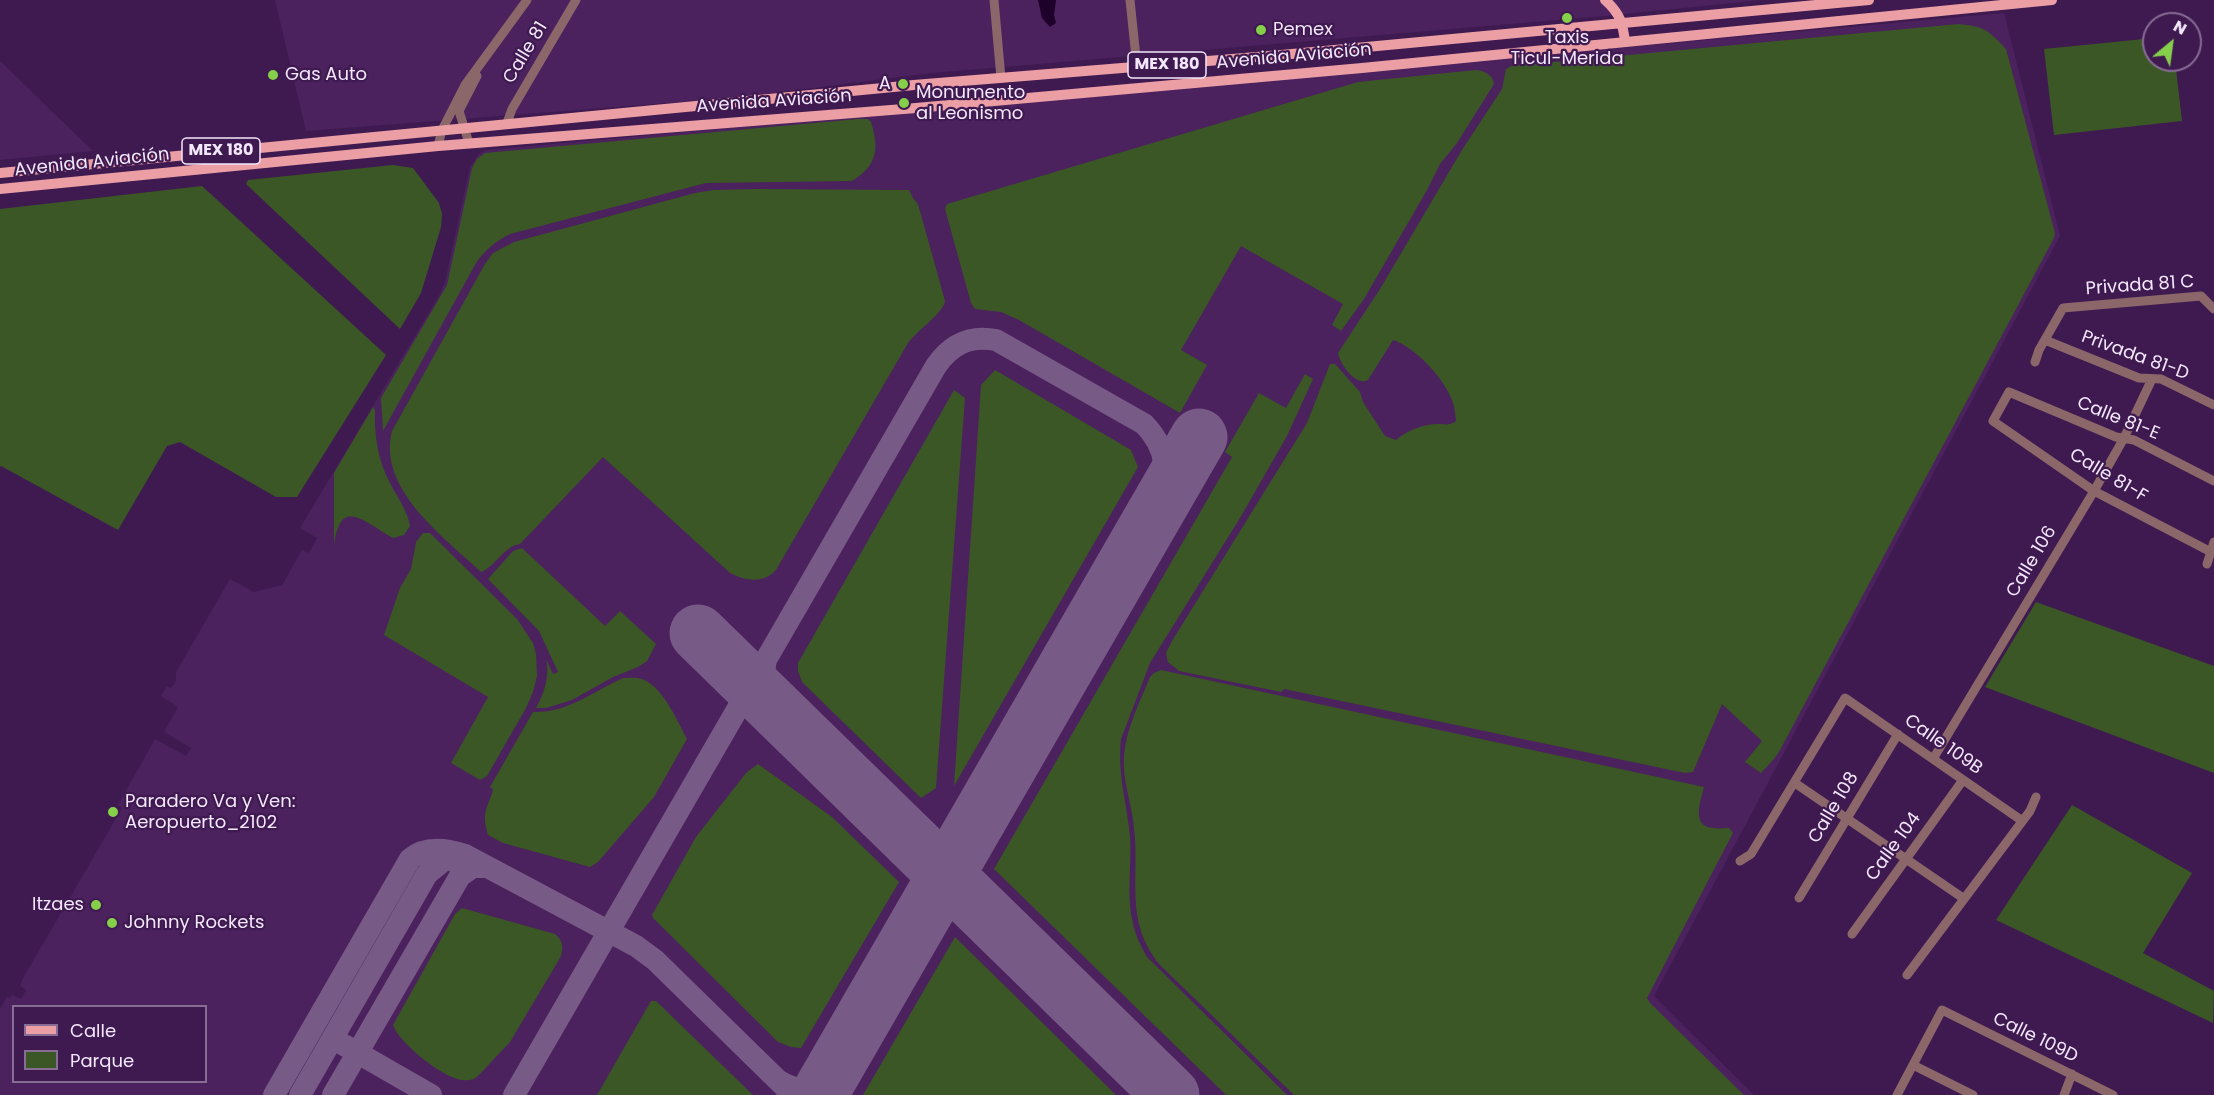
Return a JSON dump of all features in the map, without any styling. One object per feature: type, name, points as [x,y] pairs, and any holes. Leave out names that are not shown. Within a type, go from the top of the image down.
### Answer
[{"type":"main road","points":[[1605,0],[1616,9],[1623,22],[1626,42]]},
{"type":"main road","name":"Avenida Aviación","points":[[0,173],[442,129],[1281,55],[1869,0]]},
{"type":"main road","name":"Avenida Aviación","points":[[0,189],[469,143],[916,108],[2052,0]]},
{"type":"street","points":[[438,146],[442,129],[465,85],[527,0]]},
{"type":"street","name":"Calle 81","points":[[507,123],[512,109],[576,0]]},
{"type":"street","points":[[994,0],[1000,78]]},
{"type":"street","points":[[1130,0],[1137,67]]},
{"type":"street","points":[[469,143],[459,111],[481,66]]},
{"type":"street","name":"Privada 81 C","points":[[2045,340],[2063,308],[2201,296],[2214,309]]},
{"type":"street","points":[[2035,362],[2045,340]]},
{"type":"street","name":"Privada 81-D","points":[[2045,340],[2139,378],[2162,379],[2214,405]]},
{"type":"street","name":"Calle 106","points":[[1933,759],[2094,491],[2124,438],[2152,379]]},
{"type":"street","name":"Calle 81-E","points":[[1993,421],[2008,392],[2116,437],[2134,440],[2214,481]]},
{"type":"street","name":"Calle 81-F","points":[[1993,421],[2094,491],[2211,552]]},
{"type":"street","points":[[2207,564],[2214,542]]},
{"type":"street","name":"Calle 109B","points":[[1795,783],[1845,698],[2021,820]]},
{"type":"street","name":"Calle 108","points":[[1799,898],[1898,734]]},
{"type":"street","name":"Calle 104","points":[[1852,934],[1964,780]]},
{"type":"street","points":[[1740,861],[1751,854],[1795,783],[1964,898]]},
{"type":"street","points":[[1907,975],[2021,820],[2030,811],[2036,796]]},
{"type":"street","name":"Calle 109D","points":[[1913,1065],[1942,1010],[2113,1095]]},
{"type":"street","points":[[1897,1095],[1913,1065],[1973,1095]]},
{"type":"street","points":[[2064,1095],[2072,1074]]},
{"type":"shaded area","points":[[275,0],[1762,0],[1605,16],[932,73],[733,98],[306,131]]},
{"type":"shaded area","points":[[1038,0],[1056,0],[1054,15],[1056,23],[1050,27],[1042,18]]},
{"type":"shaded area","points":[[2004,13],[2060,236],[1654,996],[1754,1095],[0,1095],[0,1009],[7,997],[10,998],[12,995],[21,999],[26,990],[20,986],[22,980],[122,808],[118,805],[155,739],[186,756],[191,748],[164,732],[178,707],[161,696],[167,686],[171,688],[176,680],[176,672],[230,579],[254,592],[282,585],[302,550],[309,553],[317,538],[300,528],[440,294],[445,282],[470,167],[479,154],[486,150]]},
{"type":"shaded area","points":[[0,61],[93,151],[0,160]]},
{"type":"green space","points":[[1958,24],[1986,30],[2006,49],[2055,233],[2054,238],[1780,750],[1761,773],[1745,762],[1762,741],[1722,704],[1693,772],[1685,773],[1284,689],[1281,692],[1179,671],[1168,662],[1166,653],[1172,641],[1307,423],[1330,364],[1335,364],[1360,392],[1363,402],[1385,436],[1396,440],[1421,427],[1456,421],[1454,405],[1444,384],[1420,357],[1402,344],[1393,340],[1368,380],[1363,381],[1349,373],[1338,353],[1380,289],[1462,150],[1502,89],[1506,69],[1511,66]]},
{"type":"green space","points":[[2142,39],[2142,72],[2176,72],[2182,121],[2054,135],[2044,49]]},
{"type":"green space","points":[[1476,70],[1488,74],[1494,84],[1457,143],[1440,164],[1364,299],[1341,331],[1332,325],[1343,304],[1241,246],[1181,350],[1207,365],[1180,413],[1019,320],[1001,312],[975,309],[971,303],[945,209],[947,204],[1358,82]]},
{"type":"green space","points":[[868,119],[871,122],[875,148],[872,162],[861,175],[852,181],[706,183],[510,234],[500,240],[476,263],[383,431],[381,398],[447,285],[472,168],[477,159],[485,153]]},
{"type":"green space","points":[[393,165],[413,168],[439,203],[442,214],[441,227],[421,293],[400,329],[246,184],[248,180]]},
{"type":"green space","points":[[202,186],[386,355],[297,497],[276,497],[180,442],[167,446],[118,530],[0,467],[0,209]]},
{"type":"green space","points":[[754,189],[909,190],[918,204],[945,301],[940,311],[908,343],[776,570],[766,578],[754,580],[730,573],[603,457],[520,544],[509,548],[481,572],[417,510],[394,473],[390,452],[392,431],[485,264],[493,253],[514,242],[695,193]]},
{"type":"green space","points":[[995,370],[1131,450],[1138,467],[954,786],[981,385]]},
{"type":"green space","points":[[1305,374],[1313,379],[1287,436],[1240,518],[1150,663],[1121,739],[1121,776],[1130,836],[1130,902],[1134,927],[1139,940],[1147,957],[1287,1095],[1226,1095],[994,869],[1232,457],[1225,452],[1259,393],[1286,408]]},
{"type":"green space","points":[[954,390],[965,398],[936,788],[921,798],[802,682],[798,663]]},
{"type":"green space","points":[[373,407],[382,466],[405,509],[410,526],[404,535],[393,538],[356,517],[348,517],[342,521],[337,530],[334,546],[334,473]]},
{"type":"green space","points":[[423,533],[430,533],[517,619],[533,643],[536,654],[537,676],[526,708],[487,776],[480,780],[451,763],[488,697],[384,635],[400,588],[411,569],[416,542]]},
{"type":"green space","points":[[522,548],[605,626],[620,611],[656,644],[647,661],[572,700],[546,708],[536,708],[546,685],[546,659],[553,674],[558,672],[539,631],[488,579],[513,551]]},
{"type":"green space","points":[[2036,602],[2214,666],[2214,773],[1985,687]]},
{"type":"green space","points":[[1161,670],[1704,787],[1699,812],[1702,823],[1714,828],[1729,828],[1733,833],[1647,998],[1744,1095],[1294,1095],[1160,965],[1149,949],[1142,932],[1136,900],[1134,828],[1124,774],[1124,756],[1130,725],[1150,677]]},
{"type":"green space","points":[[623,678],[642,679],[657,689],[669,705],[687,739],[654,797],[598,862],[590,867],[503,843],[488,835],[485,816],[492,795],[493,789],[490,787],[533,712],[557,709],[580,701]]},
{"type":"green space","points":[[758,764],[832,817],[899,882],[801,1048],[778,1042],[652,915],[696,837],[746,773]]},
{"type":"green space","points":[[2072,805],[2192,873],[2143,953],[2214,991],[2213,1023],[1996,920]]},
{"type":"green space","points":[[462,908],[555,934],[560,939],[562,948],[560,958],[510,1042],[477,1077],[467,1080],[454,1078],[433,1066],[412,1050],[393,1025],[455,914]]},
{"type":"green space","points":[[955,937],[1116,1095],[863,1095]]},
{"type":"green space","points":[[651,1001],[656,1001],[753,1095],[597,1095]]},
{"type":"taxiway","points":[[514,1095],[936,366],[948,352],[970,340],[996,340],[1144,424],[1158,443],[1164,463],[1164,484],[1159,507]]},
{"type":"taxiway","points":[[766,660],[765,682],[781,714]]},
{"type":"taxiway","points":[[274,1095],[410,859],[429,850],[451,851],[465,855],[636,946],[655,960],[793,1095]]},
{"type":"taxiway","points":[[300,1095],[427,874],[443,861],[461,858]]},
{"type":"taxiway","points":[[333,1095],[460,876],[473,867],[487,867]]},
{"type":"taxiway","points":[[344,1045],[431,1095]]},
{"type":"taxiway","points":[[779,1081],[792,1087],[805,1089],[817,1086],[829,1078]]},
{"type":"runway","points":[[819,1095],[1199,437]]},
{"type":"runway","points":[[698,633],[1171,1095]]},
{"type":"place","name":"Taxis Ticul-Merida","points":[[1567,18]]},
{"type":"place","name":"Pemex","points":[[1261,30]]},
{"type":"place","name":"Gas Auto","points":[[273,75]]},
{"type":"place","name":"A","points":[[903,84]]},
{"type":"place","name":"Monumento al Leonismo","points":[[904,103]]},
{"type":"place","name":"Paradero Va y Ven: Aeropuerto_2102","points":[[113,812]]},
{"type":"place","name":"Itzaes","points":[[96,905]]},
{"type":"place","name":"Johnny Rockets","points":[[112,923]]}]
